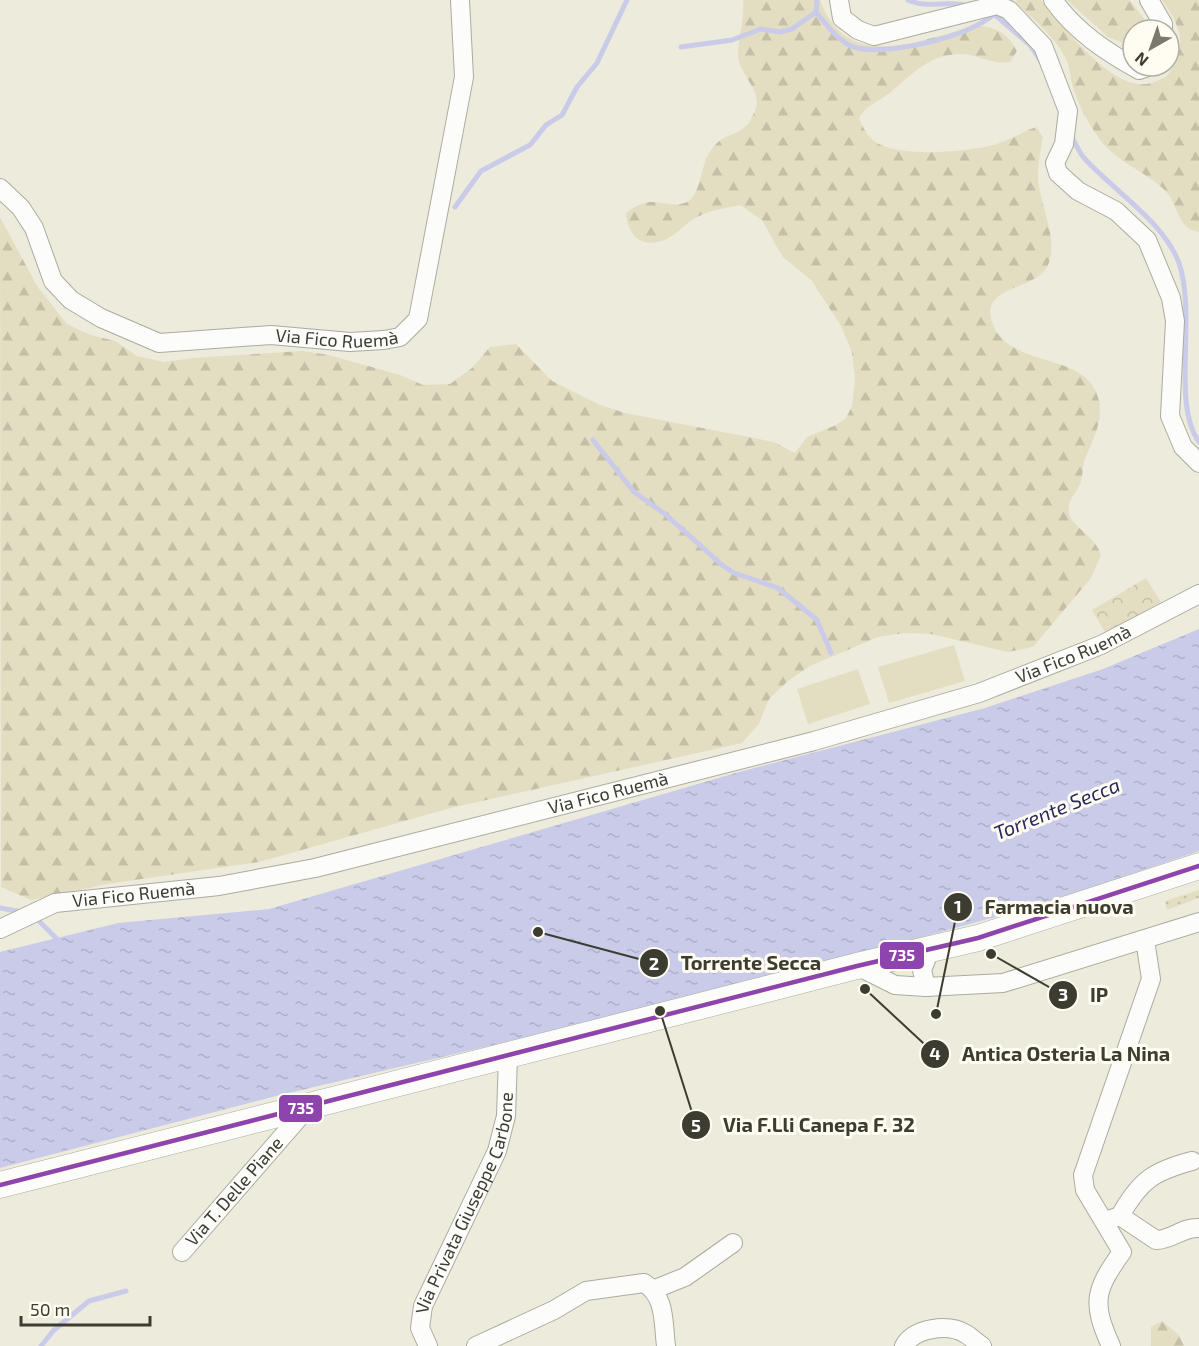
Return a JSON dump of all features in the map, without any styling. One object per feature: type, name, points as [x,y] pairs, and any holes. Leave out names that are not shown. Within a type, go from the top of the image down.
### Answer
[{"type":"main road","points":[[0,1185],[857,966],[978,938],[1199,866]]},
{"type":"street","name":"Via Fico Ruemà","points":[[0,188],[21,208],[34,228],[52,281],[71,300],[101,318],[159,342],[271,334],[350,342],[400,337],[418,319],[464,76],[460,0]]},
{"type":"street","points":[[839,0],[842,18],[858,30],[874,36],[997,3],[1009,10],[1043,46],[1068,111],[1064,144],[1054,164],[1058,173],[1078,190],[1116,211],[1147,240],[1171,298],[1175,321],[1170,416],[1183,447],[1199,463]]},
{"type":"street","points":[[1053,0],[1071,25],[1121,60]]},
{"type":"street","points":[[1149,0],[1160,18]]},
{"type":"street","name":"Via Fico Ruemà","points":[[0,929],[55,903],[219,886],[315,868],[814,741],[979,693],[1101,645],[1199,594]]},
{"type":"street","points":[[857,966],[895,985],[926,987],[1003,983],[1199,922]]},
{"type":"street","points":[[1145,940],[1151,979],[1083,1175],[1085,1190],[1113,1219],[1156,1240],[1163,1240],[1184,1229],[1199,1228]]},
{"type":"street","points":[[926,987],[922,970],[930,950]]},
{"type":"street","name":"Via Privata Giuseppe Carbone","points":[[428,1346],[420,1328],[423,1306],[497,1151],[506,1116],[508,1056]]},
{"type":"street","name":"Via T. Delle Piane","points":[[182,1252],[309,1106]]},
{"type":"street","points":[[1113,1219],[1161,1169],[1192,1161]]},
{"type":"street","points":[[1111,1346],[1100,1318],[1099,1298],[1102,1281],[1122,1252],[1113,1219]]},
{"type":"street","points":[[655,1289],[685,1277],[733,1243]]},
{"type":"street","points":[[476,1346],[554,1310],[586,1292],[644,1283],[655,1289],[662,1306],[666,1346]]},
{"type":"street","points":[[903,1346],[916,1333],[944,1328],[964,1333],[981,1346]]},
{"type":"green space","points":[[743,0],[820,0],[832,23],[848,37],[866,44],[886,46],[908,43],[976,26],[989,27],[1005,35],[1017,51],[1010,62],[1003,63],[960,54],[940,57],[914,72],[870,106],[859,118],[874,141],[898,150],[913,152],[946,152],[995,145],[1036,127],[1043,137],[1038,181],[1051,238],[1050,258],[1041,274],[1001,295],[994,301],[990,310],[992,322],[1001,337],[1013,347],[1078,372],[1090,382],[1098,397],[1099,422],[1084,462],[1081,481],[1069,508],[1074,523],[1094,542],[1101,555],[1091,578],[1033,647],[1008,652],[931,634],[904,633],[878,637],[810,666],[788,681],[769,699],[759,724],[742,743],[451,808],[259,862],[107,884],[31,900],[1,887],[0,217],[37,286],[67,324],[91,335],[115,341],[137,356],[164,362],[302,351],[329,355],[400,375],[423,385],[450,384],[472,368],[490,347],[516,344],[552,381],[600,405],[625,413],[774,442],[795,453],[807,437],[836,425],[846,418],[852,406],[855,379],[852,352],[841,326],[812,281],[782,256],[762,220],[740,205],[703,214],[673,235],[653,243],[634,236],[627,222],[626,213],[636,206],[654,202],[676,205],[690,200],[696,191],[706,160],[713,147],[742,129],[750,121],[757,105],[756,97],[739,63],[738,55]]},
{"type":"green space","points":[[1017,0],[1041,0],[1072,37],[1100,64],[1121,78],[1145,84],[1163,78],[1181,78],[1181,18],[1173,18],[1162,0],[1199,0],[1199,232],[1187,227],[1163,188],[1117,156],[1101,141],[1080,107],[1065,57],[1043,28],[1016,3]]},
{"type":"green space","points":[[1067,0],[1130,0],[1143,18],[1121,18],[1121,42],[1108,37]]},
{"type":"green space","points":[[1146,578],[1161,602],[1106,634],[1092,610]]},
{"type":"green space","points":[[954,645],[965,681],[889,703],[878,667]]},
{"type":"green space","points":[[858,669],[870,704],[808,724],[797,689]]},
{"type":"green space","points":[[1199,890],[1199,898],[1167,910],[1165,901]]},
{"type":"green space","points":[[1162,1321],[1179,1335],[1184,1346],[1151,1346],[1151,1327]]},
{"type":"water","points":[[1199,629],[1199,851],[1043,904],[908,941],[518,1039],[276,1096],[0,1168],[0,952],[118,923],[269,909],[739,772],[985,708],[1103,669]]},
{"type":"waterway","points":[[455,207],[481,171],[530,145],[546,125],[562,115],[577,87],[597,63],[627,0]]},
{"type":"waterway","points":[[817,0],[816,12],[831,30],[849,45],[863,49],[902,48],[924,43],[966,30],[994,14]]},
{"type":"waterway","points":[[908,0],[923,4],[968,6]]},
{"type":"waterway","points":[[681,47],[732,40],[761,29],[780,32],[792,29],[816,12]]},
{"type":"waterway","points":[[988,12],[994,14],[1030,45],[1042,63]]},
{"type":"waterway","points":[[1070,135],[1084,158],[1137,207],[1162,234],[1179,263],[1186,308],[1187,405],[1191,426],[1199,442]]},
{"type":"waterway","points":[[593,440],[634,492],[665,514],[722,565],[734,573],[778,588],[817,620],[831,653]]},
{"type":"waterway","points":[[0,908],[22,912]]},
{"type":"waterway","points":[[36,918],[61,943]]},
{"type":"waterway","points":[[41,1346],[54,1330],[89,1301],[126,1291]]},
{"type":"transit line","name":"735","points":[[0,1185],[857,966],[978,938],[1199,866]]},
{"type":"place","name":"Torrente Secca","points":[[538,932]]},
{"type":"place","name":"IP","points":[[991,954]]},
{"type":"place","name":"Antica Osteria La Nina","points":[[865,989]]},
{"type":"place","name":"Via F.Lli Canepa F. 32","points":[[660,1011]]},
{"type":"place","name":"Farmacia nuova","points":[[936,1014]]}]
